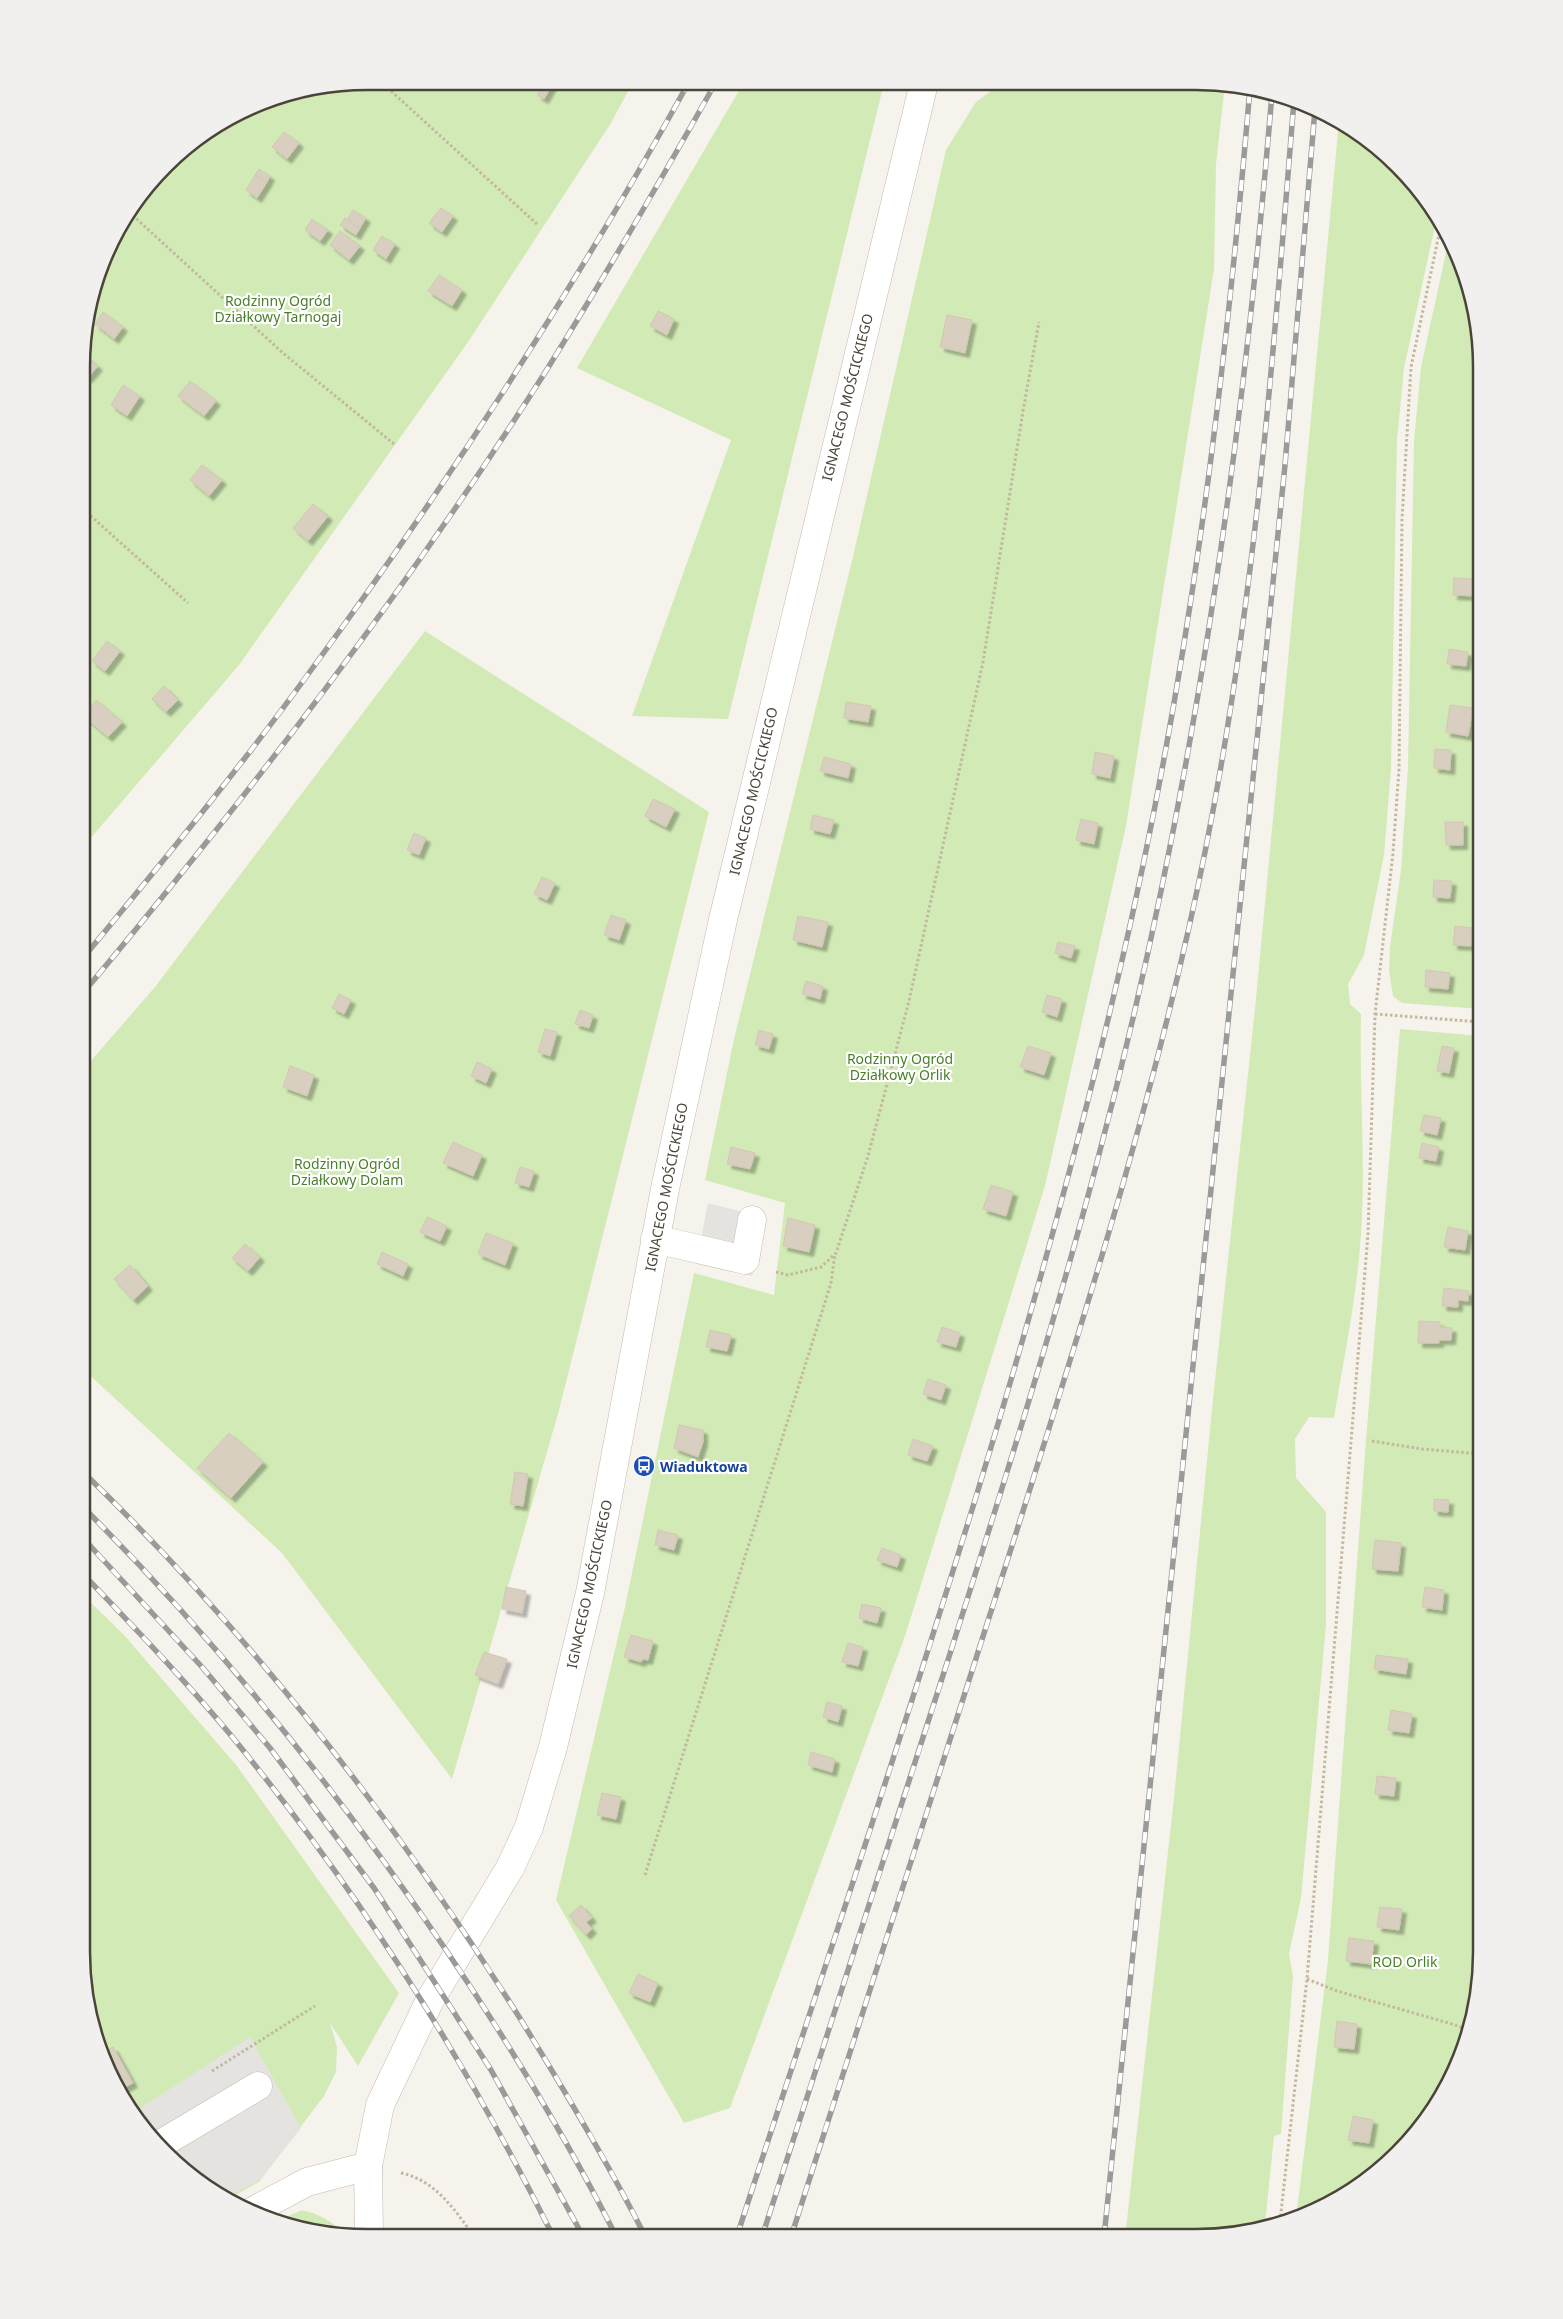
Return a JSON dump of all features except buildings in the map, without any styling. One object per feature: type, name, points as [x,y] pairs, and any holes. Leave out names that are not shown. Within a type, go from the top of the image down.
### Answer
[{"type":"street","name":"IGNACEGO MOŚCICKIEGO","points":[[369,2229],[368,2166],[380,2106],[430,2000],[510,1868],[529,1827],[553,1748],[590,1593],[655,1239],[722,924],[922,90]]},
{"type":"street","points":[[916,113],[939,90]]},
{"type":"street","points":[[655,1239],[745,1260],[752,1220]]},
{"type":"street","points":[[164,2141],[258,2086]]},
{"type":"street","points":[[260,2207],[307,2182],[368,2166]]},
{"type":"path","points":[[390,90],[538,225]]},
{"type":"path","points":[[134,217],[283,353],[394,444]]},
{"type":"path","points":[[1281,2216],[1307,1980],[1368,1234],[1375,1014],[1393,853],[1399,769],[1402,519],[1410,368],[1440,235]]},
{"type":"path","points":[[645,1875],[831,1283],[836,1253],[868,1156],[908,1001],[983,662],[1039,322]]},
{"type":"path","points":[[90,514],[188,603]]},
{"type":"path","points":[[1375,1014],[1473,1021]]},
{"type":"path","points":[[745,1260],[788,1275],[821,1267],[836,1253]]},
{"type":"path","points":[[1372,1442],[1473,1453]]},
{"type":"path","points":[[1307,1980],[1337,1991],[1463,2028]]},
{"type":"path","points":[[209,2072],[315,2006]]},
{"type":"path","points":[[368,2166],[420,2178],[448,2200],[469,2229]]},
{"type":"green space","name":"Rodzinny Ogród Działkowy Tarnogaj","points":[[367,90],[629,90],[611,123],[468,342],[239,665],[90,839],[90,367],[92,330],[99,295],[111,261],[127,228],[147,198],[171,171],[198,147],[244,119],[295,99],[330,92]]},
{"type":"green space","points":[[739,90],[882,90],[728,719],[632,716],[731,440],[577,368]]},
{"type":"green space","name":"Rodzinny Ogród Działkowy Orlik","points":[[992,90],[1224,92],[1216,164],[1214,269],[1126,826],[1045,1186],[905,1636],[730,2108],[684,2123],[556,1900],[625,1607],[694,1273],[774,1295],[785,1203],[705,1180],[734,1039],[852,561],[946,150],[976,102]]},
{"type":"green space","points":[[1338,129],[1365,147],[1392,171],[1416,198],[1435,226],[1404,368],[1397,440],[1391,769],[1384,855],[1364,955],[1348,984],[1350,1004],[1361,1014],[1363,1179],[1361,1234],[1356,1280],[1334,1418],[1309,1417],[1295,1439],[1296,1478],[1326,1512],[1326,1625],[1301,1898],[1289,1954],[1293,1976],[1281,2134],[1274,2136],[1265,2221],[1233,2227],[1126,2229],[1174,1798],[1213,1399],[1255,1009]]},
{"type":"green space","points":[[1447,250],[1464,295],[1471,330],[1473,367],[1473,1008],[1402,1003],[1393,996],[1389,971],[1390,947],[1401,870],[1408,768],[1414,441],[1421,367]]},
{"type":"green space","name":"Rodzinny Ogród Działkowy Dolam","points":[[425,631],[709,812],[558,1414],[452,1779],[282,1553],[90,1375],[90,1062],[155,987]]},
{"type":"green space","name":"ROD Orlik","points":[[1400,1029],[1473,1035],[1473,1952],[1471,1989],[1464,2024],[1452,2058],[1436,2091],[1416,2121],[1392,2148],[1365,2172],[1335,2192],[1297,2210],[1328,1960],[1366,1440]]},
{"type":"green space","points":[[90,1602],[124,1635],[237,1766],[399,1993],[358,2066],[330,2023],[337,2047],[336,2072],[324,2096],[259,2182],[235,2195],[198,2172],[171,2148],[147,2121],[127,2091],[111,2058],[99,2024],[92,1989],[90,1952]]},
{"type":"green space","points":[[302,2210],[325,2219],[336,2227],[313,2224],[286,2217]]},
{"type":"shaded area","points":[[708,1203],[766,1218],[752,1276],[696,1264]]},
{"type":"shaded area","points":[[250,2037],[301,2128],[260,2180],[233,2194],[198,2172],[184,2160],[159,2135],[139,2109]]},
{"type":"railway","points":[[90,949],[225,784],[306,677],[409,533],[459,460],[555,311],[646,159],[685,90]]},
{"type":"railway","points":[[90,985],[266,767],[325,690],[438,533],[546,371],[675,155],[712,90]]},
{"type":"railway","points":[[739,2229],[892,1764],[991,1448],[1080,1130],[1120,969],[1165,751],[1201,531],[1229,309],[1249,95]]},
{"type":"railway","points":[[765,2229],[947,1663],[1021,1426],[1082,1218],[1129,1034],[1159,901],[1185,768],[1208,634],[1245,364],[1271,100]]},
{"type":"railway","points":[[794,2229],[1017,1530],[1096,1276],[1145,1106],[1188,934],[1223,755],[1238,662],[1250,568],[1279,288],[1293,108]]},
{"type":"railway","points":[[1105,2229],[1285,465],[1314,117]]},
{"type":"railway","points":[[90,1479],[144,1532],[260,1661],[368,1797],[469,1939],[516,2012],[583,2123],[641,2229]]},
{"type":"railway","points":[[90,1514],[181,1610],[228,1664],[274,1719],[363,1833],[446,1950],[492,2020],[557,2126],[612,2229]]},
{"type":"railway","points":[[90,1546],[202,1667],[270,1748],[374,1888],[491,2070],[579,2229]]},
{"type":"railway","points":[[90,1581],[212,1712],[276,1791],[321,1851],[405,1975],[445,2039],[519,2169],[549,2229]]},
{"type":"place","name":"Wiaduktowa","points":[[644,1466]]}]
